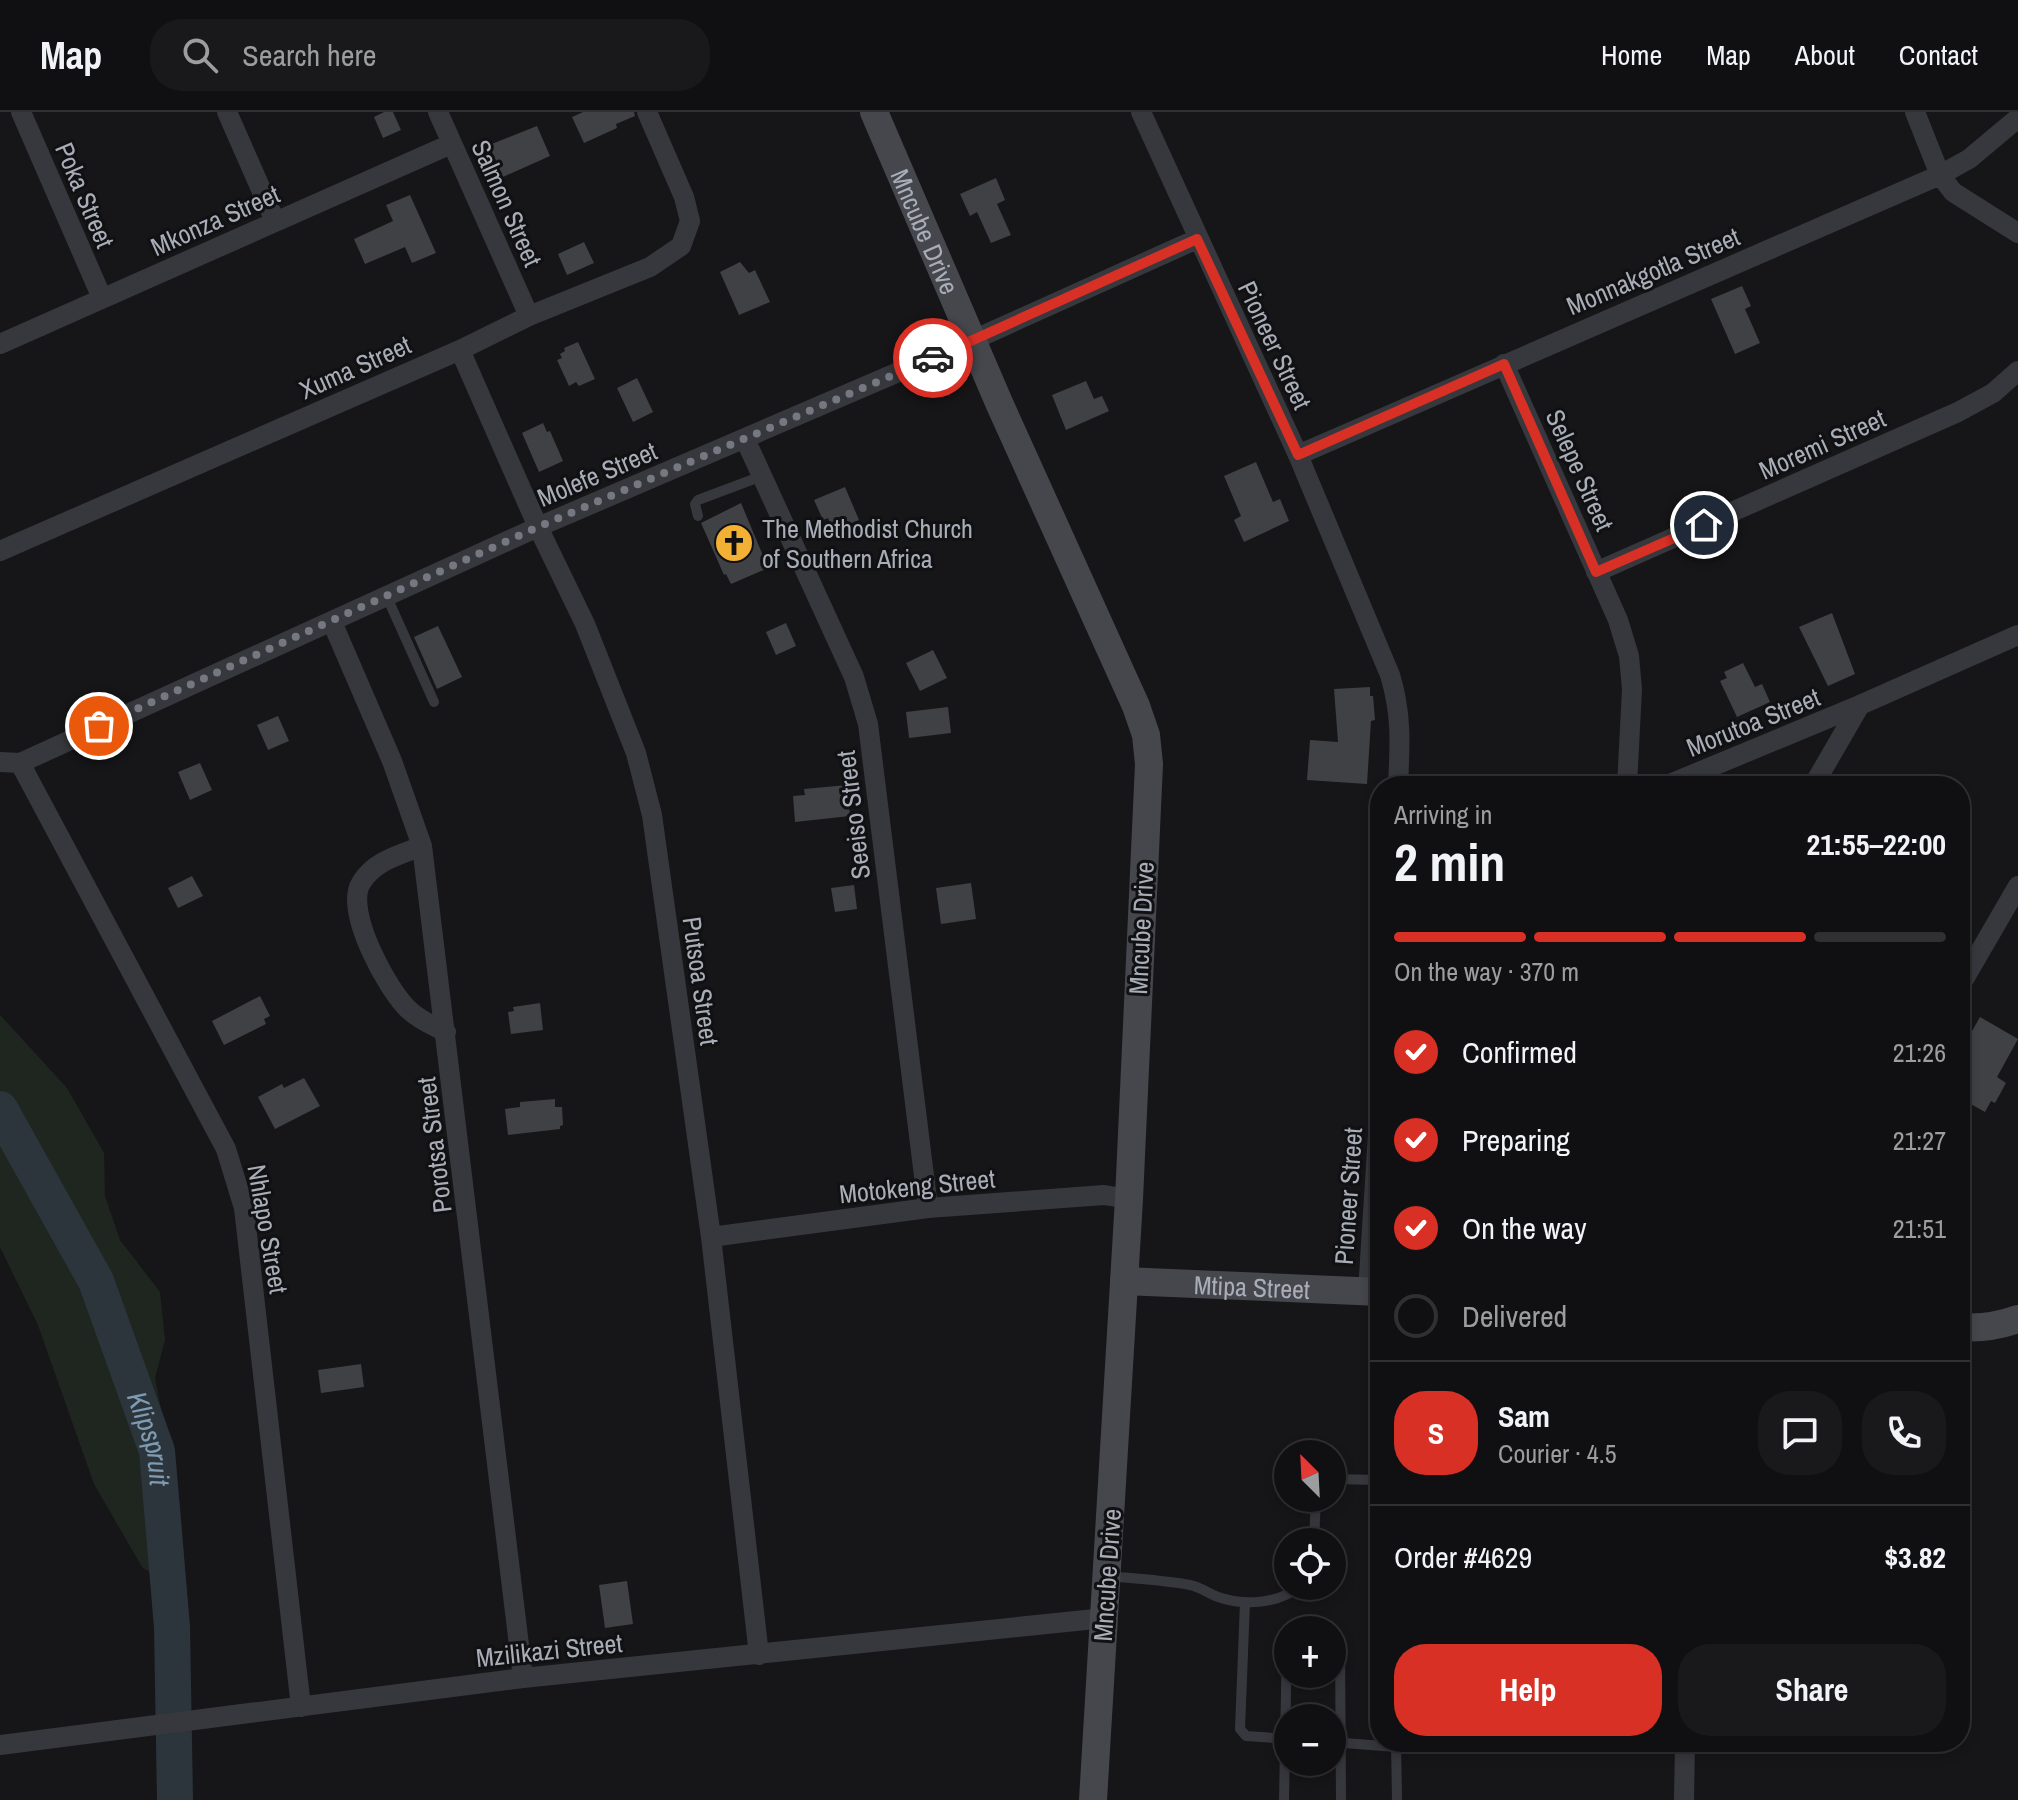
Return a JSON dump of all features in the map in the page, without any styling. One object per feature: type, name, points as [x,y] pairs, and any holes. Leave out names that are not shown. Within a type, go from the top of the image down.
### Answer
[{"type":"street","name":"Poka Street","points":[[21,112],[102,298]]},
{"type":"street","points":[[227,112],[275,221]]},
{"type":"street","name":"Salmon Street","points":[[438,112],[529,316]]},
{"type":"street","name":"Xuma Street","points":[[0,551],[460,350],[529,316],[650,267],[674,252],[681,246],[690,221],[684,197],[647,112]]},
{"type":"street","name":"Mncube Drive","points":[[874,112],[1136,706],[1146,735],[1149,764],[1129,1199],[1093,1800]]},
{"type":"street","name":"Pioneer Street","points":[[1141,112],[1298,455],[1390,675],[1399,703],[1398,776]]},
{"type":"street","points":[[1915,112],[1940,175],[1953,192],[2018,233]]},
{"type":"street","name":"Monnakgotla Street","points":[[1298,455],[1940,175],[1969,159],[2018,118]]},
{"type":"street","name":"Mkonza Street","points":[[0,344],[451,144]]},
{"type":"street","name":"Molefe Street","points":[[10,762],[1197,239]]},
{"type":"street","name":"Putsoa Street","points":[[460,350],[538,527],[585,624],[636,753],[652,815],[711,1237],[759,1655]]},
{"type":"street","name":"Selepe Street","points":[[1504,364],[1618,620],[1629,656],[1632,689],[1628,776]]},
{"type":"street","name":"Moremi Street","points":[[1596,572],[1958,412],[1993,393],[2018,371]]},
{"type":"street","name":"Seeiso Street","points":[[745,439],[854,677],[868,724],[928,1208]]},
{"type":"street","name":"Porotsa Street","points":[[332,622],[392,761],[422,846],[523,1678]]},
{"type":"street","name":"Morutoa Street","points":[[1709,776],[2018,635]]},
{"type":"street","name":"Morutoa Street","points":[[1819,776],[1860,705]]},
{"type":"street","name":"Nhlapo Street","points":[[10,762],[226,1149],[236,1178],[246,1223],[301,1707]]},
{"type":"street","points":[[422,846],[388,858],[370,870],[358,887],[356,902],[361,924],[392,991],[411,1013],[446,1032]]},
{"type":"street","points":[[1970,969],[2018,886]]},
{"type":"street","name":"Motokeng Street","points":[[711,1237],[928,1208],[1104,1195],[1129,1199]]},
{"type":"street","name":"Mtipa Street","points":[[1124,1281],[1370,1291]]},
{"type":"street","points":[[1970,1328],[2001,1325],[2018,1319]]},
{"type":"street","name":"Mzilikazi Street","points":[[0,1745],[523,1678],[1105,1618]]},
{"type":"street","points":[[1684,1799],[1685,1752]]},
{"type":"lane","points":[[698,516],[695,504],[698,500],[762,476]]},
{"type":"lane","points":[[387,597],[434,702]]},
{"type":"lane","points":[[1346,1479],[1370,1480]]},
{"type":"lane","points":[[1107,1576],[1195,1586],[1220,1598],[1245,1602],[1274,1599]]},
{"type":"lane","points":[[1245,1602],[1240,1729],[1246,1736],[1274,1738]]},
{"type":"lane","points":[[1346,1742],[1370,1743]]},
{"type":"lane","points":[[1396,1752],[1397,1800]]},
{"type":"lane","points":[[1284,1800],[1285,1776]]},
{"type":"lane","points":[[1339,1776],[1341,1800]]},
{"type":"shaded area","points":[[0,1015],[67,1088],[104,1153],[105,1196],[120,1240],[160,1292],[165,1340],[155,1378],[180,1506],[188,1607],[169,1585],[142,1567],[94,1484],[38,1325],[0,1247]]},
{"type":"building","points":[[393,112],[401,130],[383,138],[374,117]]},
{"type":"building","points":[[583,112],[634,112],[635,116],[584,143],[572,117]]},
{"type":"building","points":[[537,126],[550,156],[503,177],[489,145]]},
{"type":"building","points":[[996,178],[1005,200],[997,204],[1011,235],[991,243],[977,212],[970,216],[960,194]]},
{"type":"building","points":[[410,195],[436,253],[412,263],[405,247],[365,264],[354,239],[393,221],[386,205]]},
{"type":"building","points":[[584,242],[594,263],[567,275],[558,254]]},
{"type":"building","points":[[740,262],[749,273],[755,270],[770,302],[739,315],[720,272]]},
{"type":"building","points":[[1742,286],[1751,306],[1745,309],[1760,343],[1735,354],[1711,299]]},
{"type":"building","points":[[578,342],[595,379],[579,386],[576,382],[569,386],[557,360],[562,358],[560,354],[565,351],[564,348]]},
{"type":"building","points":[[637,378],[653,412],[633,422],[617,388]]},
{"type":"building","points":[[1086,381],[1094,399],[1102,396],[1109,411],[1066,430],[1052,395]]},
{"type":"building","points":[[543,423],[547,432],[550,431],[563,461],[539,472],[522,433]]},
{"type":"building","points":[[1256,462],[1273,502],[1280,499],[1289,521],[1244,542],[1234,520],[1241,516],[1224,476]]},
{"type":"building","points":[[845,487],[859,520],[833,531],[828,518],[823,520],[814,500]]},
{"type":"building","name":"The Methodist Church of Southern Africa","points":[[741,503],[766,569],[731,584],[701,523]]},
{"type":"building","points":[[1832,613],[1855,674],[1828,686],[1799,627]]},
{"type":"building","points":[[786,623],[796,646],[776,655],[766,632]]},
{"type":"building","points":[[438,626],[462,677],[437,689],[414,637]]},
{"type":"building","points":[[933,650],[947,678],[920,691],[906,663]]},
{"type":"building","points":[[1743,663],[1755,687],[1762,684],[1770,702],[1737,717],[1720,681],[1727,678],[1724,672]]},
{"type":"building","points":[[1370,687],[1375,720],[1371,721],[1367,784],[1307,780],[1310,740],[1338,742],[1334,689]]},
{"type":"building","points":[[948,707],[951,733],[909,738],[906,712]]},
{"type":"building","points":[[278,716],[289,741],[268,750],[257,725]]},
{"type":"building","points":[[200,763],[212,790],[190,800],[178,772]]},
{"type":"building","points":[[847,785],[850,816],[795,822],[793,796],[805,795],[804,789]]},
{"type":"building","points":[[192,876],[203,896],[178,908],[168,888]]},
{"type":"building","points":[[971,883],[976,919],[941,924],[936,888]]},
{"type":"building","points":[[854,885],[857,909],[835,912],[831,888]]},
{"type":"building","points":[[260,996],[270,1016],[264,1019],[266,1024],[224,1045],[212,1021]]},
{"type":"building","points":[[540,1003],[543,1030],[511,1034],[508,1012],[514,1011],[513,1007]]},
{"type":"building","points":[[1980,1017],[2018,1039],[1997,1077],[2006,1083],[1995,1103],[1991,1101],[1985,1112],[1970,1104],[1970,1034]]},
{"type":"building","points":[[304,1078],[320,1106],[275,1129],[258,1097],[282,1084],[284,1088]]},
{"type":"building","points":[[555,1099],[555,1107],[562,1107],[563,1125],[560,1129],[508,1135],[505,1109],[520,1107],[520,1102]]},
{"type":"building","points":[[361,1364],[364,1387],[321,1393],[318,1370]]},
{"type":"building","points":[[627,1581],[633,1624],[605,1628],[599,1585]]},
{"type":"waterway","name":"Klipspruit","points":[[0,1109],[96,1281],[157,1451],[172,1627],[175,1800]]},
{"type":"way so far","points":[[99,726],[538,527],[933,358]]},
{"type":"place","name":"The Methodist Church of Southern Africa","points":[[734,543]]},
{"type":"route","points":[[933,358],[1197,239],[1298,455],[1504,364],[1596,572],[1704,525]]}]
